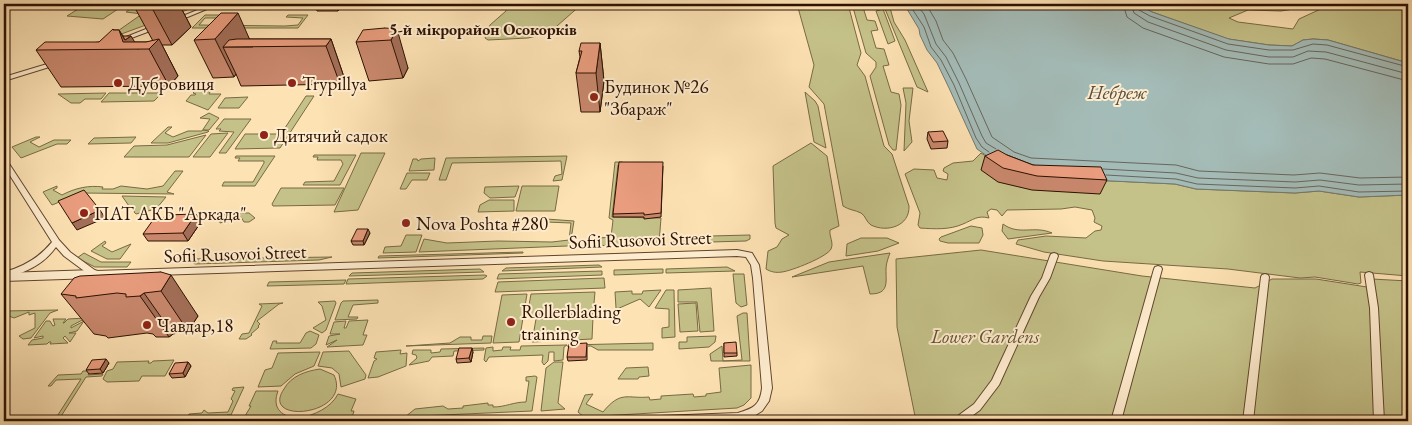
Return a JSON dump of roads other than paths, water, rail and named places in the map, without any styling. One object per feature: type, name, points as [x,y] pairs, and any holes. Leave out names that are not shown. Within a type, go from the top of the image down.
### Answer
[{"type":"street","points":[[114,42],[216,4]]},
{"type":"street","points":[[4,79],[60,62]]},
{"type":"street","points":[[4,160],[56,242],[67,254],[94,274]]},
{"type":"street","points":[[4,276],[34,264],[56,242]]},
{"type":"street","name":"Sofii Rusovoi Street","points":[[94,274],[743,253],[749,255],[755,265],[767,388],[766,401],[751,414],[738,416],[634,421]]},
{"type":"street","points":[[958,421],[977,407],[996,382],[1054,256]]},
{"type":"street","points":[[1116,421],[1158,269]]},
{"type":"street","points":[[4,276],[94,274]]},
{"type":"street","points":[[1369,275],[1374,308],[1379,421]]},
{"type":"street","points":[[1248,421],[1265,277]]},
{"type":"water","name":"Небреж","points":[[904,4],[1137,4],[1152,12],[1229,39],[1269,45],[1292,46],[1303,40],[1328,40],[1408,63],[1408,195],[1359,197],[1319,191],[1295,193],[1196,189],[1175,184],[1028,177],[1006,169],[977,149],[937,63],[927,50],[919,29]]},
{"type":"place","name":"Дубровиця","points":[[118,83]]},
{"type":"place","name":"Trypillya","points":[[292,83]]},
{"type":"place","name":"Будинок №26 \"Збараж\"","points":[[594,97]]},
{"type":"place","name":"Дитячий садок","points":[[264,135]]},
{"type":"place","name":"ПАТ АКБ \"Аркада\"","points":[[84,213]]},
{"type":"place","name":"Nova Poshta #280","points":[[406,223]]},
{"type":"place","name":"Rollerblading training","points":[[511,322]]},
{"type":"place","name":"Чавдар,18","points":[[147,325]]},
{"type":"district","name":"5-й мікрорайон Осокорків","points":[[483,29]]},
{"type":"park label","name":"Lower Gardens","points":[[985,336]]}]
